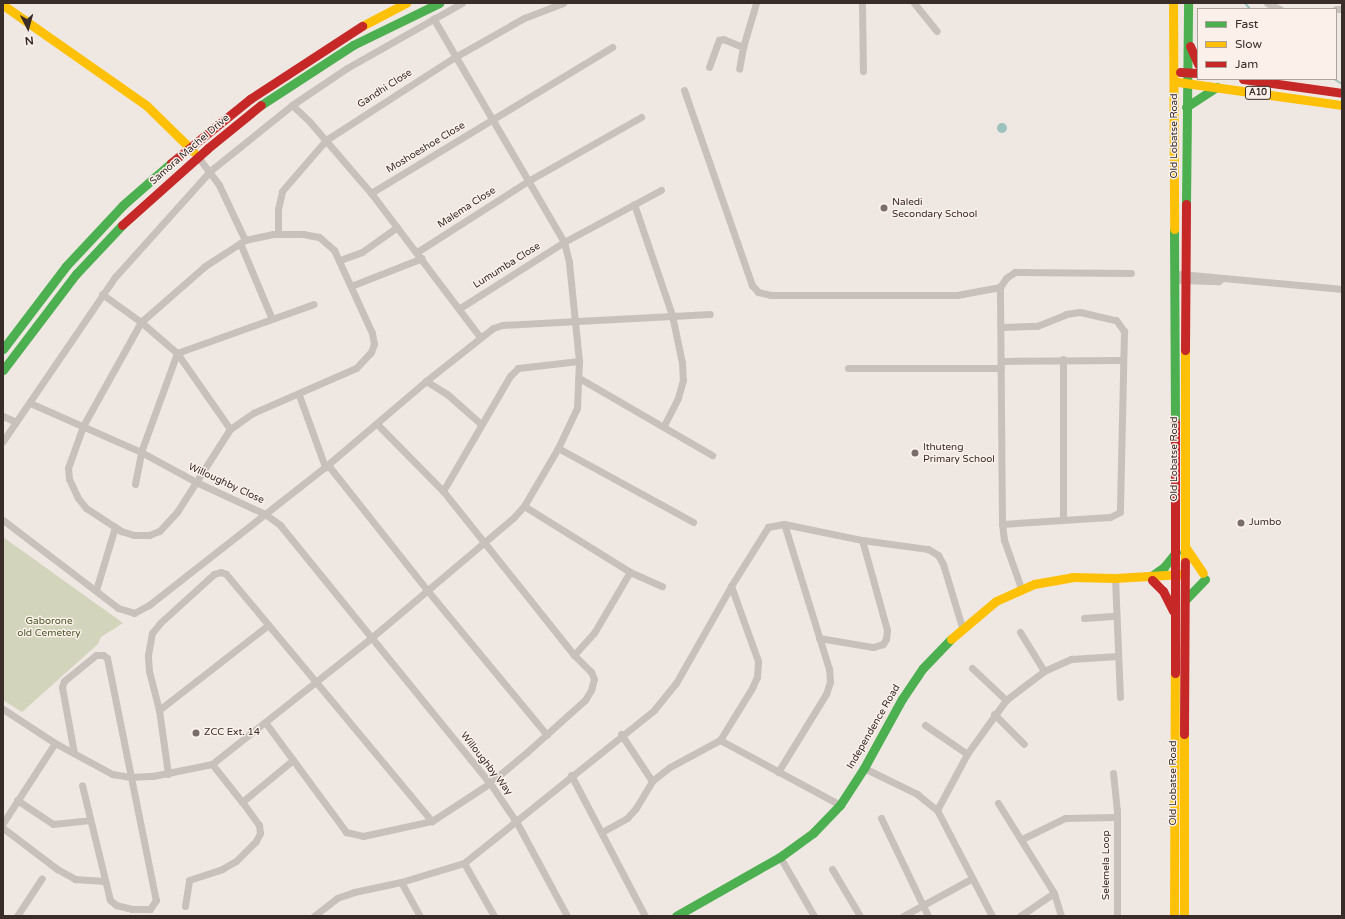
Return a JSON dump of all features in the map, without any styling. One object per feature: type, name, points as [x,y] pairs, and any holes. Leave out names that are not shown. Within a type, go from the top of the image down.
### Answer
[{"type":"main road","name":"Samora Machel Drive","points":[[3,349],[36,302],[123,204],[188,147],[250,99],[345,35],[406,3]]},
{"type":"main road","name":"Samora Machel Drive","points":[[3,370],[76,274],[123,224],[198,157],[257,108],[312,71],[353,45],[439,3]]},
{"type":"main road","name":"Old Lobatse Road","points":[[1172,3],[1174,81],[1176,552],[1174,916]]},
{"type":"main road","name":"Old Lobatse Road","points":[[1184,916],[1187,277],[1186,73],[1188,3]]},
{"type":"main road","points":[[3,5],[146,105],[198,157]]},
{"type":"main road","points":[[1188,40],[1197,62]]},
{"type":"main road","points":[[1173,71],[1197,73]]},
{"type":"main road","name":"A10","points":[[1251,80],[1342,93]]},
{"type":"main road","name":"A10","points":[[1174,81],[1342,105]]},
{"type":"main road","points":[[1186,108],[1203,94],[1218,87]]},
{"type":"main road","points":[[1185,545],[1204,576],[1185,600]]},
{"type":"main road","points":[[1175,615],[1163,591],[1153,577],[1164,567],[1176,552]]},
{"type":"main road","name":"Independence Road","points":[[676,916],[797,846],[840,805],[864,768],[902,698],[923,668],[962,627],[996,601],[1021,588],[1072,577],[1115,578],[1185,576]]},
{"type":"street","points":[[3,441],[30,404],[102,294],[210,171],[292,105],[347,68],[433,18],[462,3]]},
{"type":"street","name":"Gandhi Close","points":[[278,234],[278,209],[282,191],[326,140],[456,57],[524,18],[564,3]]},
{"type":"street","points":[[739,69],[743,47],[756,3]]},
{"type":"street","points":[[862,3],[863,71]]},
{"type":"street","points":[[914,3],[937,31]]},
{"type":"street","points":[[1267,3],[1278,8]]},
{"type":"street","points":[[3,709],[55,743],[112,774],[130,777],[168,774],[212,764],[371,638],[483,544],[524,506],[558,448],[577,408],[579,361],[577,320],[564,242],[433,18]]},
{"type":"street","points":[[709,67],[721,39],[743,47]]},
{"type":"street","name":"Moshoeshoe Close","points":[[371,193],[612,47]]},
{"type":"street","points":[[684,90],[752,285],[758,292],[771,294],[957,295],[1000,287]]},
{"type":"street","points":[[292,105],[326,140],[371,193],[460,308],[480,337]]},
{"type":"street","name":"Malema Close","points":[[417,252],[528,181],[641,117]]},
{"type":"street","points":[[198,157],[219,185],[243,242],[272,319]]},
{"type":"street","name":"Lumumba Close","points":[[460,308],[564,242],[661,190]]},
{"type":"street","points":[[634,204],[672,315],[683,380],[678,398],[664,425]]},
{"type":"street","points":[[340,260],[362,252],[397,227]]},
{"type":"street","points":[[278,234],[303,234],[319,237],[327,242],[340,260],[372,333],[374,344],[371,352],[356,368],[299,395],[253,413],[230,428],[177,512],[159,531],[149,535],[134,535],[115,527],[86,508],[78,498],[69,479],[68,468],[83,426],[141,322],[206,266],[243,242],[278,234]]},
{"type":"street","points":[[351,286],[422,258]]},
{"type":"street","points":[[1021,588],[1004,540],[1002,524],[1000,448],[1000,287],[1006,278],[1015,272],[1131,273]]},
{"type":"street","points":[[1174,277],[1223,278],[1342,289]]},
{"type":"street","points":[[102,294],[141,322],[177,353],[230,428]]},
{"type":"street","points":[[177,353],[314,304]]},
{"type":"street","points":[[3,520],[123,610],[134,613],[141,611],[327,466],[480,337],[502,325],[710,314]]},
{"type":"street","points":[[1000,327],[1037,326],[1066,314],[1098,315],[1116,320],[1123,328],[1122,507],[1117,515],[1110,517],[1002,524]]},
{"type":"street","points":[[135,484],[141,452],[177,353]]},
{"type":"street","points":[[848,368],[1001,364],[1063,359],[1123,360]]},
{"type":"street","points":[[1063,359],[1063,520]]},
{"type":"street","points":[[443,491],[510,376],[518,368],[579,361]]},
{"type":"street","points":[[579,378],[664,425],[712,455]]},
{"type":"street","points":[[426,381],[447,394],[481,424]]},
{"type":"street","points":[[299,395],[327,466],[547,735]]},
{"type":"street","name":"Willoughby Close","points":[[30,404],[141,452],[196,482],[266,514],[294,541],[371,638]]},
{"type":"street","points":[[3,416],[16,422]]},
{"type":"street","points":[[265,722],[346,832],[353,835],[363,836],[432,821],[490,783],[586,700],[591,690],[594,679],[591,672],[574,655],[483,544],[443,491],[377,424]]},
{"type":"street","points":[[558,448],[693,522]]},
{"type":"street","points":[[524,506],[630,572],[662,586]]},
{"type":"street","points":[[778,772],[826,694],[829,670],[784,524]]},
{"type":"street","points":[[314,916],[337,898],[464,864],[517,823],[621,734],[654,710],[676,683],[730,586],[761,534],[768,527],[784,524],[862,540],[928,549],[938,555],[943,564],[962,627]]},
{"type":"street","points":[[96,590],[115,527]]},
{"type":"street","points":[[819,638],[873,646],[883,644],[886,639],[887,630],[862,540]]},
{"type":"street","points":[[168,774],[159,710],[149,671],[148,655],[152,633],[160,623],[214,574],[221,572],[226,574],[314,682],[432,821]]},
{"type":"street","points":[[574,655],[594,633],[630,572]]},
{"type":"street","points":[[1115,578],[1120,697]]},
{"type":"street","points":[[602,832],[627,818],[636,808],[652,781],[670,767],[720,740],[752,688],[757,677],[758,661],[730,586]]},
{"type":"street","points":[[1084,618],[1116,616]]},
{"type":"street","points":[[159,710],[268,625]]},
{"type":"street","points":[[1020,632],[1044,671]]},
{"type":"street","name":"Willoughby Way","points":[[371,638],[490,783],[517,823],[567,916]]},
{"type":"street","points":[[74,753],[62,687],[64,681],[96,655],[102,655],[107,658],[156,900],[154,906],[150,909],[132,909],[116,905],[110,900],[82,785]]},
{"type":"street","points":[[937,810],[967,754],[994,714],[1006,700],[1044,671],[1081,657],[1118,656]]},
{"type":"street","points":[[972,668],[1006,700]]},
{"type":"street","points":[[994,714],[1024,744]]},
{"type":"street","points":[[925,725],[967,754]]},
{"type":"street","points":[[621,734],[652,781]]},
{"type":"street","points":[[720,740],[840,805]]},
{"type":"street","points":[[3,823],[55,743]]},
{"type":"street","points":[[242,802],[293,760]]},
{"type":"street","points":[[186,906],[189,880],[222,869],[236,861],[256,841],[260,833],[258,825],[242,802],[212,764]]},
{"type":"street","points":[[864,768],[917,794],[937,810],[971,879],[986,902],[992,916]]},
{"type":"street","points":[[1113,773],[1116,817]]},
{"type":"street","points":[[571,776],[602,832],[645,916]]},
{"type":"street","points":[[17,800],[53,824],[90,820]]},
{"type":"street","points":[[998,803],[1022,839],[1054,893],[1061,916]]},
{"type":"street","name":"Selemela Loop","points":[[1022,839],[1065,818],[1116,817],[1117,916]]},
{"type":"street","points":[[881,818],[921,905],[928,916]]},
{"type":"street","points":[[3,828],[57,869],[75,879],[105,881]]},
{"type":"street","points":[[780,857],[814,916]]},
{"type":"street","points":[[464,864],[494,916]]},
{"type":"street","points":[[832,869],[860,916]]},
{"type":"street","points":[[17,916],[42,878]]},
{"type":"street","points":[[903,916],[971,879]]},
{"type":"street","points":[[401,882],[420,916]]},
{"type":"street","points":[[1020,916],[1054,893]]},
{"type":"green space","name":"Gaborone old Cemetery","points":[[3,537],[123,623],[101,637],[98,644],[22,712],[3,700]]},
{"type":"water","points":[[1000,123],[1004,123],[1006,124],[1006,132],[1000,133],[997,130],[997,126]]},
{"type":"waterway","points":[[1245,3],[1249,8]]},
{"type":"waterway","points":[[1336,80],[1342,84]]},
{"type":"traffic: fast","points":[[261,105],[353,45],[439,3]]},
{"type":"traffic: fast","points":[[1186,204],[1188,3]]},
{"type":"traffic: fast","points":[[1186,107],[1217,87]]},
{"type":"traffic: fast","points":[[3,349],[66,266],[123,205],[171,163]]},
{"type":"traffic: fast","points":[[3,370],[76,274],[122,225]]},
{"type":"traffic: fast","points":[[1174,229],[1175,422]]},
{"type":"traffic: fast","points":[[1153,575],[1164,567],[1176,552]]},
{"type":"traffic: fast","points":[[1185,600],[1205,579]]},
{"type":"traffic: fast","points":[[676,916],[780,857],[813,833],[840,805],[864,768],[902,699],[923,668],[951,639]]},
{"type":"traffic: slow","points":[[362,26],[406,3]]},
{"type":"traffic: slow","points":[[1173,3],[1174,229]]},
{"type":"traffic: slow","points":[[3,5],[146,105],[193,151]]},
{"type":"traffic: slow","points":[[1178,82],[1342,105]]},
{"type":"traffic: slow","points":[[1185,350],[1185,562]]},
{"type":"traffic: slow","points":[[1186,548],[1203,573]]},
{"type":"traffic: slow","points":[[951,639],[996,601],[1034,584],[1072,577],[1115,578],[1183,574]]},
{"type":"traffic: slow","points":[[1174,916],[1175,673]]},
{"type":"traffic: slow","points":[[1184,734],[1184,916]]},
{"type":"traffic: jam","points":[[171,163],[250,99],[362,26]]},
{"type":"traffic: jam","points":[[1190,46],[1197,62]]},
{"type":"traffic: jam","points":[[1180,72],[1197,73]]},
{"type":"traffic: jam","points":[[1250,80],[1342,93]]},
{"type":"traffic: jam","points":[[122,225],[208,148],[261,105]]},
{"type":"traffic: jam","points":[[1185,350],[1186,204]]},
{"type":"traffic: jam","points":[[1175,422],[1175,673]]},
{"type":"traffic: jam","points":[[1184,734],[1185,562]]},
{"type":"traffic: jam","points":[[1152,580],[1163,591],[1173,611]]},
{"type":"place","name":"Naledi Secondary School","points":[[884,208]]},
{"type":"place","name":"Ithuteng Primary School","points":[[915,453]]},
{"type":"place","name":"Jumbo","points":[[1241,523]]},
{"type":"place","name":"ZCC Ext. 14","points":[[196,733]]}]
